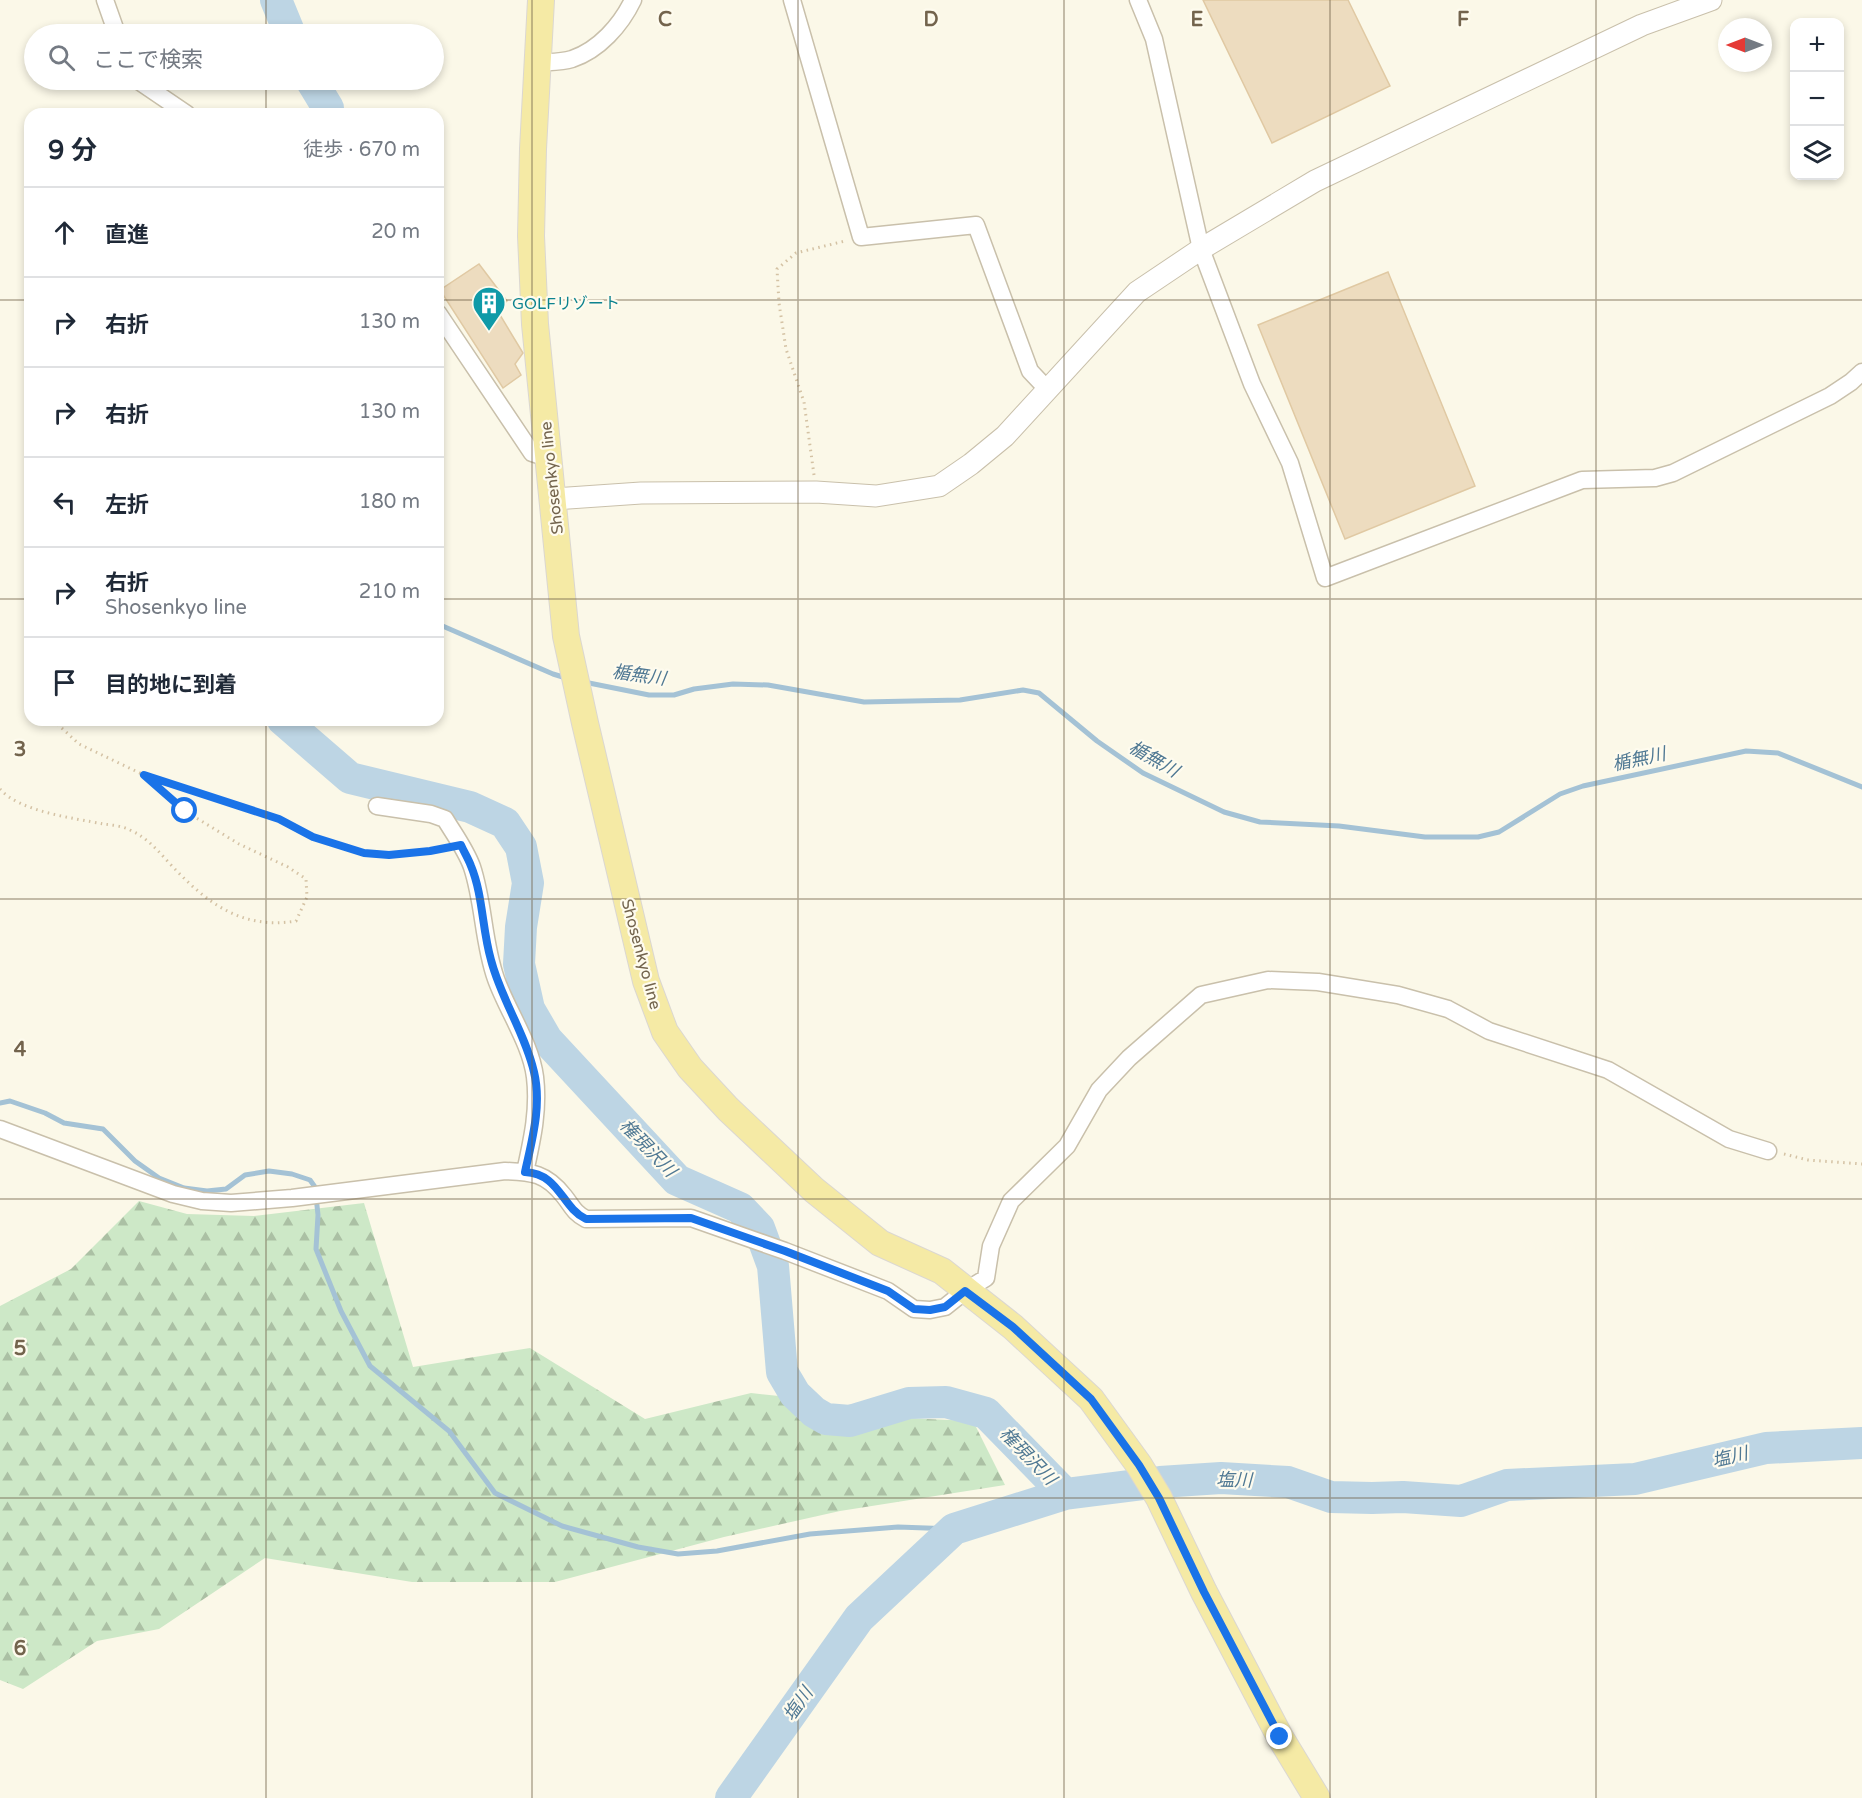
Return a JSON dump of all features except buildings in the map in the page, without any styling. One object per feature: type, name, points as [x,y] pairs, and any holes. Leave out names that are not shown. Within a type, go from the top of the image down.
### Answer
[{"type":"main road","name":"Shosenkyo line","points":[[541,0],[531,236],[535,324],[566,636],[646,981],[665,1032],[690,1068],[728,1109],[814,1190],[880,1243],[942,1271],[1013,1327],[1091,1399],[1139,1465],[1159,1498],[1204,1592],[1280,1737],[1317,1798]]},
{"type":"street","points":[[105,0],[113,24]]},
{"type":"street","points":[[538,63],[569,60],[588,53],[624,19],[633,0]]},
{"type":"street","points":[[792,0],[861,237],[976,225],[1030,372],[1047,389]]},
{"type":"street","points":[[1138,0],[1154,39],[1202,249],[1252,384],[1290,463],[1325,578],[1582,480],[1654,478],[1673,473],[1830,396],[1862,372]]},
{"type":"street","points":[[554,499],[641,493],[816,492],[876,496],[939,486],[1005,436],[1137,292],[1202,249],[1316,181],[1642,25],[1711,0]]},
{"type":"street","points":[[152,90],[178,108]]},
{"type":"street","points":[[444,322],[532,453],[547,458]]},
{"type":"street","points":[[377,806],[431,814],[445,819],[471,866],[496,978],[534,1073],[537,1099],[525,1172]]},
{"type":"street","points":[[0,1128],[173,1194],[202,1201],[231,1203],[291,1198],[505,1171],[532,1172],[547,1179],[564,1195],[576,1214],[586,1219],[691,1218],[888,1291],[914,1309],[930,1310],[945,1307],[986,1278],[991,1246],[1011,1201],[1067,1146],[1099,1090],[1129,1058],[1201,995],[1268,980],[1317,982],[1398,995],[1449,1009],[1489,1031],[1608,1070],[1729,1139],[1768,1151]]},
{"type":"path","points":[[816,492],[804,402],[786,349],[779,303],[777,269],[796,253],[861,237]]},
{"type":"path","points":[[60,726],[79,744],[144,775],[279,819],[313,837],[364,853],[389,855],[461,845]]},
{"type":"path","points":[[0,789],[4,794],[22,804],[129,829],[148,840],[192,888],[220,909],[257,922],[296,921],[307,897],[306,879],[288,867],[239,844],[185,811],[144,775]]},
{"type":"path","points":[[1768,1151],[1808,1160],[1862,1164]]},
{"type":"green space","points":[[139,1201],[187,1214],[254,1216],[364,1203],[413,1367],[530,1348],[645,1419],[751,1393],[779,1396],[818,1426],[847,1435],[903,1418],[973,1421],[1005,1485],[840,1511],[724,1537],[555,1582],[412,1582],[265,1558],[159,1629],[97,1641],[23,1689],[0,1680],[0,1306],[71,1269]]},
{"type":"waterway","name":"権現沢川","points":[[276,0],[286,24]]},
{"type":"waterway","name":"権現沢川","points":[[317,90],[328,108]]},
{"type":"waterway","name":"楯無川","points":[[444,627],[566,678]]},
{"type":"waterway","name":"楯無川","points":[[584,682],[649,695],[674,695],[694,689],[733,684],[768,685],[864,702],[960,700],[1023,690],[1039,693],[1097,741],[1143,773],[1224,812],[1260,822],[1339,826],[1425,837],[1478,837],[1499,832],[1560,794],[1583,786],[1746,751],[1778,753],[1862,787]]},
{"type":"waterway","name":"権現沢川","points":[[290,726],[350,778],[470,807],[505,823],[521,847],[528,883],[521,927],[519,964],[529,1009],[547,1040],[677,1180],[740,1208],[759,1228],[773,1266],[782,1372],[795,1394],[814,1412],[826,1419],[850,1421],[909,1403],[946,1402],[986,1413],[1065,1494]]},
{"type":"waterway","points":[[0,1103],[10,1101],[45,1113],[64,1123],[103,1129],[135,1161],[159,1178],[184,1188],[207,1191],[226,1189],[245,1175],[269,1171],[292,1174],[310,1180],[315,1187],[318,1215],[316,1249],[341,1311],[370,1366],[449,1431],[495,1493],[562,1526],[638,1547],[678,1554],[717,1551],[810,1534],[898,1527],[954,1529]]},
{"type":"waterway","name":"塩川","points":[[731,1798],[859,1618],[954,1529],[1065,1494],[1160,1482],[1221,1478],[1288,1482],[1331,1497],[1403,1497],[1461,1501],[1507,1485],[1635,1479],[1766,1448],[1862,1443]]},
{"type":"place","name":"GOLFリゾート","points":[[489,332]]},
{"type":"route","points":[[185,811],[144,775],[279,819],[313,837],[364,853],[389,855],[461,845],[471,866],[496,978],[534,1073],[537,1099],[534,1130],[525,1172],[532,1172],[547,1179],[564,1195],[576,1214],[586,1219],[691,1218],[888,1291],[914,1309],[930,1310],[945,1307],[965,1291],[1013,1327],[1091,1399],[1139,1465],[1159,1498],[1204,1592],[1280,1737]]}]
